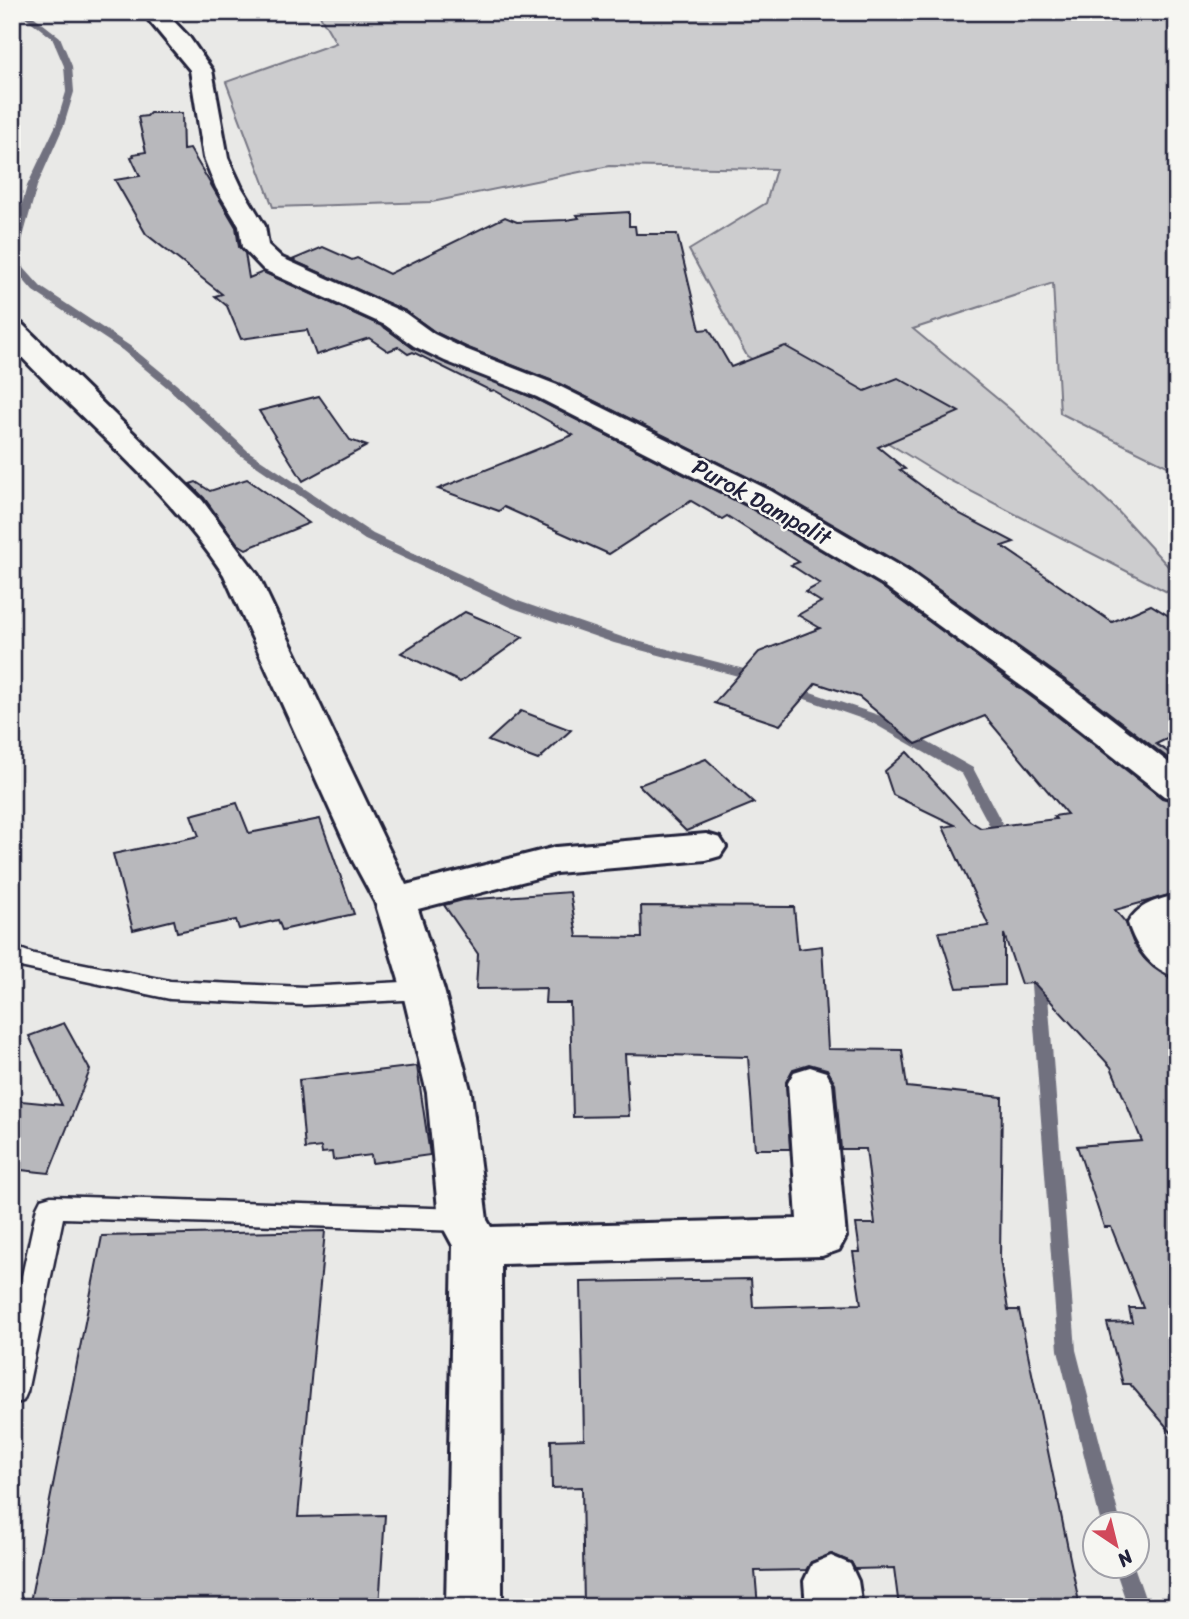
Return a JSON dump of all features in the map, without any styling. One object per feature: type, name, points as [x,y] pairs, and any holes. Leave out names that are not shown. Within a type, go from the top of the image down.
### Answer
[{"type":"street","name":"Purok Dampalit","points":[[153,12],[181,42],[201,70],[216,158],[229,188],[252,226],[256,247],[274,264],[396,319],[424,340],[455,355],[547,391],[760,498],[894,578],[1067,702],[1177,788]]},
{"type":"street","points":[[12,330],[50,371],[161,472],[220,540],[241,575],[373,861],[395,902],[423,990],[449,1093],[470,1233],[474,1607]]},
{"type":"street","points":[[395,902],[509,870],[556,860],[706,846]]},
{"type":"street","points":[[1177,908],[1163,912],[1148,923],[1154,940],[1177,962]]},
{"type":"street","points":[[470,1233],[822,1237],[810,1083]]},
{"type":"lane","points":[[12,954],[29,961],[170,990],[305,996],[423,990]]},
{"type":"lane","points":[[12,1392],[51,1207],[470,1233]]},
{"type":"shaded area","points":[[318,12],[1177,12],[1177,471],[1060,413],[1053,283],[913,329],[1011,410],[1115,508],[1177,576],[1177,597],[945,478],[747,356],[689,250],[766,203],[776,169],[609,166],[432,202],[273,207],[226,82],[336,43]]},
{"type":"building","points":[[150,113],[182,113],[183,150],[190,149],[236,227],[239,247],[245,253],[249,278],[263,272],[384,327],[413,348],[536,399],[748,507],[881,586],[1052,712],[1162,798],[1177,802],[1177,893],[1115,910],[1126,923],[1133,942],[1144,958],[1177,984],[1177,1248],[1169,1249],[1177,1263],[1177,1439],[1130,1384],[1123,1384],[1107,1323],[1132,1322],[1129,1308],[1143,1308],[1111,1227],[1104,1227],[1077,1146],[1142,1141],[1111,1067],[1034,983],[1021,984],[1004,934],[1004,985],[957,988],[939,932],[989,926],[943,827],[955,825],[893,795],[885,771],[907,752],[970,821],[981,828],[1056,819],[1054,816],[1067,814],[985,716],[916,744],[859,697],[816,683],[780,725],[714,703],[759,652],[820,628],[798,615],[821,602],[805,592],[820,584],[791,565],[799,562],[727,516],[722,519],[691,501],[609,554],[504,507],[499,511],[438,489],[573,435],[494,390],[491,391],[413,352],[408,354],[398,347],[388,351],[369,338],[316,355],[307,330],[241,339],[227,306],[215,296],[222,294],[146,234],[115,180],[140,176],[131,157],[133,154],[146,152],[138,117]]},
{"type":"building","points":[[629,212],[629,226],[635,226],[636,234],[677,234],[700,330],[709,329],[731,367],[785,346],[865,391],[898,378],[959,412],[878,447],[905,469],[900,470],[960,514],[1014,542],[1002,546],[1112,622],[1151,605],[1177,621],[1177,734],[1156,744],[1177,758],[1177,765],[1082,692],[908,568],[772,489],[558,383],[466,347],[435,332],[406,311],[292,260],[323,247],[352,260],[357,258],[389,274],[505,217],[517,222],[566,220],[579,218],[577,215]]},
{"type":"building","points":[[319,396],[350,440],[367,446],[303,481],[259,411]]},
{"type":"building","points":[[247,479],[309,523],[246,549],[238,544],[204,498],[190,484],[196,482],[210,491]]},
{"type":"building","points":[[465,612],[523,637],[460,682],[401,653]]},
{"type":"building","points":[[521,711],[571,730],[538,760],[488,741]]},
{"type":"building","points":[[706,759],[754,803],[686,831],[639,785]]},
{"type":"building","points":[[237,803],[249,833],[320,819],[354,914],[282,930],[278,920],[239,929],[236,920],[177,932],[174,920],[133,930],[113,854],[199,836],[191,815]]},
{"type":"building","points":[[570,892],[577,937],[642,938],[641,906],[794,907],[798,949],[822,946],[828,1049],[902,1050],[907,1087],[1002,1097],[1000,1259],[1008,1310],[1019,1310],[1080,1607],[899,1607],[894,1568],[855,1569],[851,1562],[832,1554],[811,1562],[806,1570],[755,1571],[758,1607],[584,1607],[582,1487],[552,1488],[551,1440],[584,1439],[581,1282],[751,1279],[753,1307],[861,1304],[853,1252],[860,1252],[856,1224],[875,1224],[866,1149],[841,1149],[835,1083],[827,1069],[809,1064],[793,1069],[786,1082],[790,1149],[755,1149],[748,1057],[625,1054],[629,1116],[573,1117],[570,1003],[545,1003],[546,988],[476,989],[478,954],[444,905],[463,900]]},
{"type":"building","points":[[64,1023],[90,1070],[49,1173],[12,1169],[12,1100],[62,1105],[29,1036]]},
{"type":"building","points":[[417,1066],[430,1155],[372,1163],[371,1155],[333,1160],[332,1152],[322,1153],[321,1147],[305,1149],[299,1080]]},
{"type":"building","points":[[325,1231],[298,1517],[385,1515],[379,1607],[29,1607],[102,1236]]},
{"type":"waterway","points":[[23,12],[56,37],[68,66],[70,92],[60,125],[32,186],[15,248],[19,269],[37,289],[126,348],[172,386],[244,453],[369,537],[514,604],[618,640],[758,677]]},
{"type":"waterway","points":[[790,689],[876,719],[968,771],[1005,842]]},
{"type":"waterway","points":[[1038,971],[1067,1350],[1107,1510]]},
{"type":"waterway","points":[[1129,1580],[1138,1607]]}]
